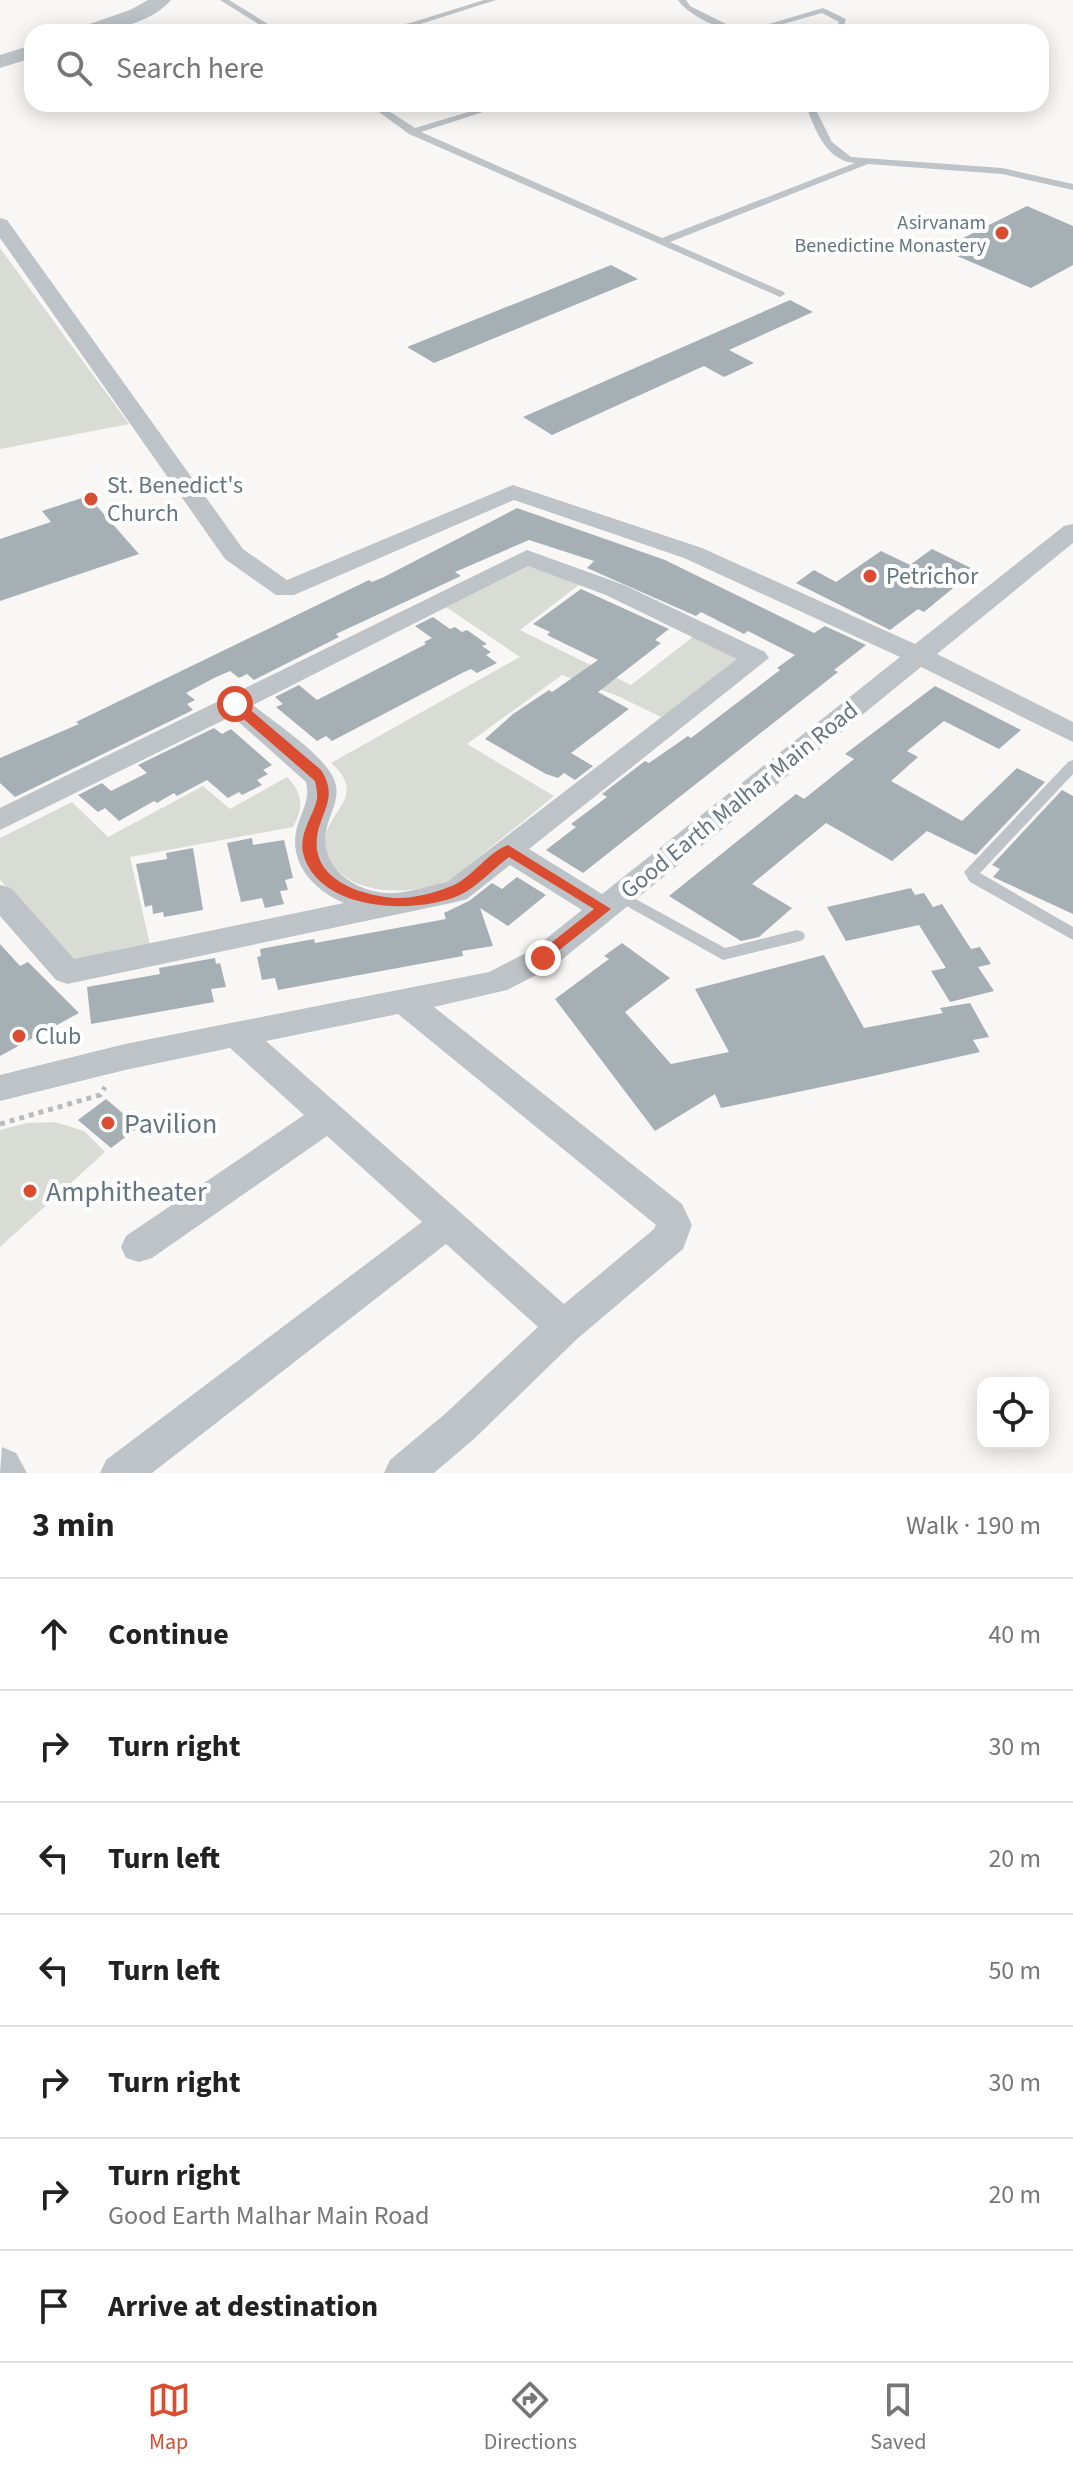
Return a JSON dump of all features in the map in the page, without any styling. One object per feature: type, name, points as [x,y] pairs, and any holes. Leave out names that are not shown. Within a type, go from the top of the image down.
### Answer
[{"type":"street","points":[[108,24],[137,14],[162,0]]},
{"type":"street","points":[[0,62],[24,54]]},
{"type":"street","points":[[0,224],[234,554],[285,590],[513,492],[693,553],[917,655],[1073,733]]},
{"type":"street","name":"Good Earth Malhar Main Road","points":[[0,1088],[125,1057],[496,982],[543,958],[1073,531]]},
{"type":"street","points":[[0,820],[527,557],[615,590],[756,658],[456,891],[67,972],[0,896]]},
{"type":"street","points":[[235,704],[316,773],[321,781],[324,798],[309,840],[315,865],[324,877],[363,899],[398,904]]},
{"type":"street","points":[[508,850],[612,902]]},
{"type":"street","points":[[403,1000],[674,1221],[674,1232],[670,1238],[564,1327],[460,1426],[404,1473]]},
{"type":"street","points":[[236,1034],[564,1327]]},
{"type":"street","points":[[139,1247],[328,1117]]},
{"type":"street","points":[[120,1473],[446,1224]]},
{"type":"lane","points":[[224,0],[264,24]]},
{"type":"lane","points":[[414,24],[492,0]]},
{"type":"lane","points":[[682,0],[687,8],[721,24]]},
{"type":"lane","points":[[774,24],[823,10],[843,21],[842,24]]},
{"type":"lane","points":[[383,112],[412,132],[780,294]]},
{"type":"lane","points":[[412,132],[478,112]]},
{"type":"lane","points":[[813,112],[830,147],[838,156],[865,163],[1002,171],[1073,187]]},
{"type":"lane","points":[[664,241],[865,163]]},
{"type":"lane","points":[[1073,765],[972,872],[975,878],[1073,934]]},
{"type":"lane","points":[[612,902],[723,954],[797,936]]},
{"type":"path","points":[[0,1124],[100,1095],[125,1057]]},
{"type":"shaded area","points":[[0,248],[129,424],[0,449]]},
{"type":"shaded area","points":[[525,563],[580,584],[520,630],[631,685],[694,636],[744,659],[669,721],[618,696],[562,675],[467,744],[554,796],[449,881],[426,888],[401,890],[376,889],[354,882],[334,866],[326,850],[327,832],[346,795],[342,775],[331,763],[520,657],[443,605]]},
{"type":"shaded area","points":[[287,777],[300,801],[293,827],[130,857],[151,949],[77,965],[0,880],[0,838],[72,802],[108,837],[203,786],[230,809]]},
{"type":"shaded area","name":"Amphitheater","points":[[55,1122],[84,1131],[105,1152],[0,1247],[0,1130],[27,1123]]},
{"type":"building","points":[[1027,206],[1073,226],[1073,265],[1031,288],[941,249]]},
{"type":"building","points":[[611,265],[638,279],[434,363],[407,347]]},
{"type":"building","points":[[790,300],[813,312],[729,350],[754,363],[724,377],[704,366],[552,435],[523,417]]},
{"type":"building","points":[[88,496],[139,554],[0,601],[0,539],[51,522],[42,511]]},
{"type":"building","points":[[517,508],[665,560],[814,633],[825,626],[866,645],[834,670],[838,672],[583,873],[546,850],[576,827],[571,824],[607,797],[602,794],[645,761],[649,763],[688,736],[691,738],[795,655],[748,631],[744,634],[701,612],[696,616],[587,568],[594,561],[529,540],[455,572],[461,576],[336,634],[339,637],[254,680],[247,674],[239,678],[230,671],[214,678],[186,693],[195,700],[187,704],[193,710],[15,797],[0,783],[0,758],[79,724],[76,722],[369,580],[372,582],[384,577]]},
{"type":"building","points":[[932,549],[975,570],[924,612],[918,609],[890,630],[796,583],[814,570],[836,582],[881,551],[910,565]]},
{"type":"building","points":[[581,589],[669,629],[655,640],[661,643],[598,692],[629,709],[571,753],[593,766],[575,780],[564,773],[558,778],[546,774],[485,739],[513,714],[598,660],[547,635],[550,632],[533,624]]},
{"type":"building","points":[[433,617],[450,629],[467,630],[487,644],[482,646],[491,652],[486,655],[497,663],[477,673],[471,669],[464,672],[332,741],[326,736],[317,741],[276,707],[283,704],[275,697],[299,685],[317,700],[426,644],[424,642],[432,638],[415,626]]},
{"type":"building","points":[[935,686],[1021,730],[999,749],[944,721],[907,751],[918,757],[891,781],[962,821],[1017,768],[1045,782],[976,855],[927,831],[892,861],[826,823],[752,884],[792,908],[759,937],[741,941],[669,896],[796,794],[804,799],[854,759],[845,754]]},
{"type":"building","points":[[214,728],[222,734],[231,729],[272,765],[263,770],[268,774],[257,780],[262,785],[228,798],[207,780],[177,796],[174,793],[157,803],[154,801],[119,821],[105,808],[98,812],[78,795],[102,783],[111,791],[147,773],[138,765]]},
{"type":"building","points":[[1062,790],[1073,796],[1073,914],[993,877],[1000,869],[992,865]]},
{"type":"building","points":[[252,838],[253,845],[284,840],[293,878],[285,880],[288,890],[280,891],[284,904],[265,908],[262,898],[241,902],[227,843]]},
{"type":"building","points":[[193,848],[203,910],[164,917],[163,912],[153,914],[152,905],[145,907],[136,864],[167,859],[166,853]]},
{"type":"building","points":[[517,877],[546,895],[508,926],[480,908],[493,946],[462,951],[463,956],[278,990],[275,978],[262,980],[257,957],[261,956],[260,949],[314,939],[315,943],[446,919],[444,913],[469,901],[492,883],[502,889]]},
{"type":"building","points":[[911,888],[915,895],[924,893],[933,907],[942,904],[971,949],[980,947],[991,964],[978,967],[994,991],[950,1002],[931,971],[946,968],[919,925],[846,941],[827,907]]},
{"type":"building","points":[[622,943],[670,978],[625,1012],[671,1064],[729,1052],[695,989],[824,955],[864,1028],[943,1013],[940,1008],[970,1003],[989,1037],[973,1040],[980,1052],[721,1108],[715,1094],[655,1131],[555,999],[609,959],[604,956]]},
{"type":"building","points":[[0,944],[20,966],[28,962],[79,1013],[0,1056]]},
{"type":"building","points":[[215,958],[216,964],[220,963],[226,987],[211,989],[214,1002],[91,1024],[87,987],[160,974],[159,968]]},
{"type":"building","name":"Pavilion","points":[[106,1099],[139,1127],[111,1148],[78,1120]]},
{"type":"place","name":"Asirvanam Benedictine Monastery","points":[[1002,233]]},
{"type":"place","name":"St. Benedict's Church","points":[[91,499]]},
{"type":"place","name":"Petrichor","points":[[870,576]]},
{"type":"place","name":"Club","points":[[19,1036]]},
{"type":"place","name":"Pavilion","points":[[108,1123]]},
{"type":"place","name":"Amphitheater","points":[[30,1191]]},
{"type":"route","points":[[235,704],[316,773],[321,781],[324,798],[312,827],[310,853],[324,877],[335,886],[363,899],[398,904],[456,891],[508,850],[604,909],[543,958]]}]
